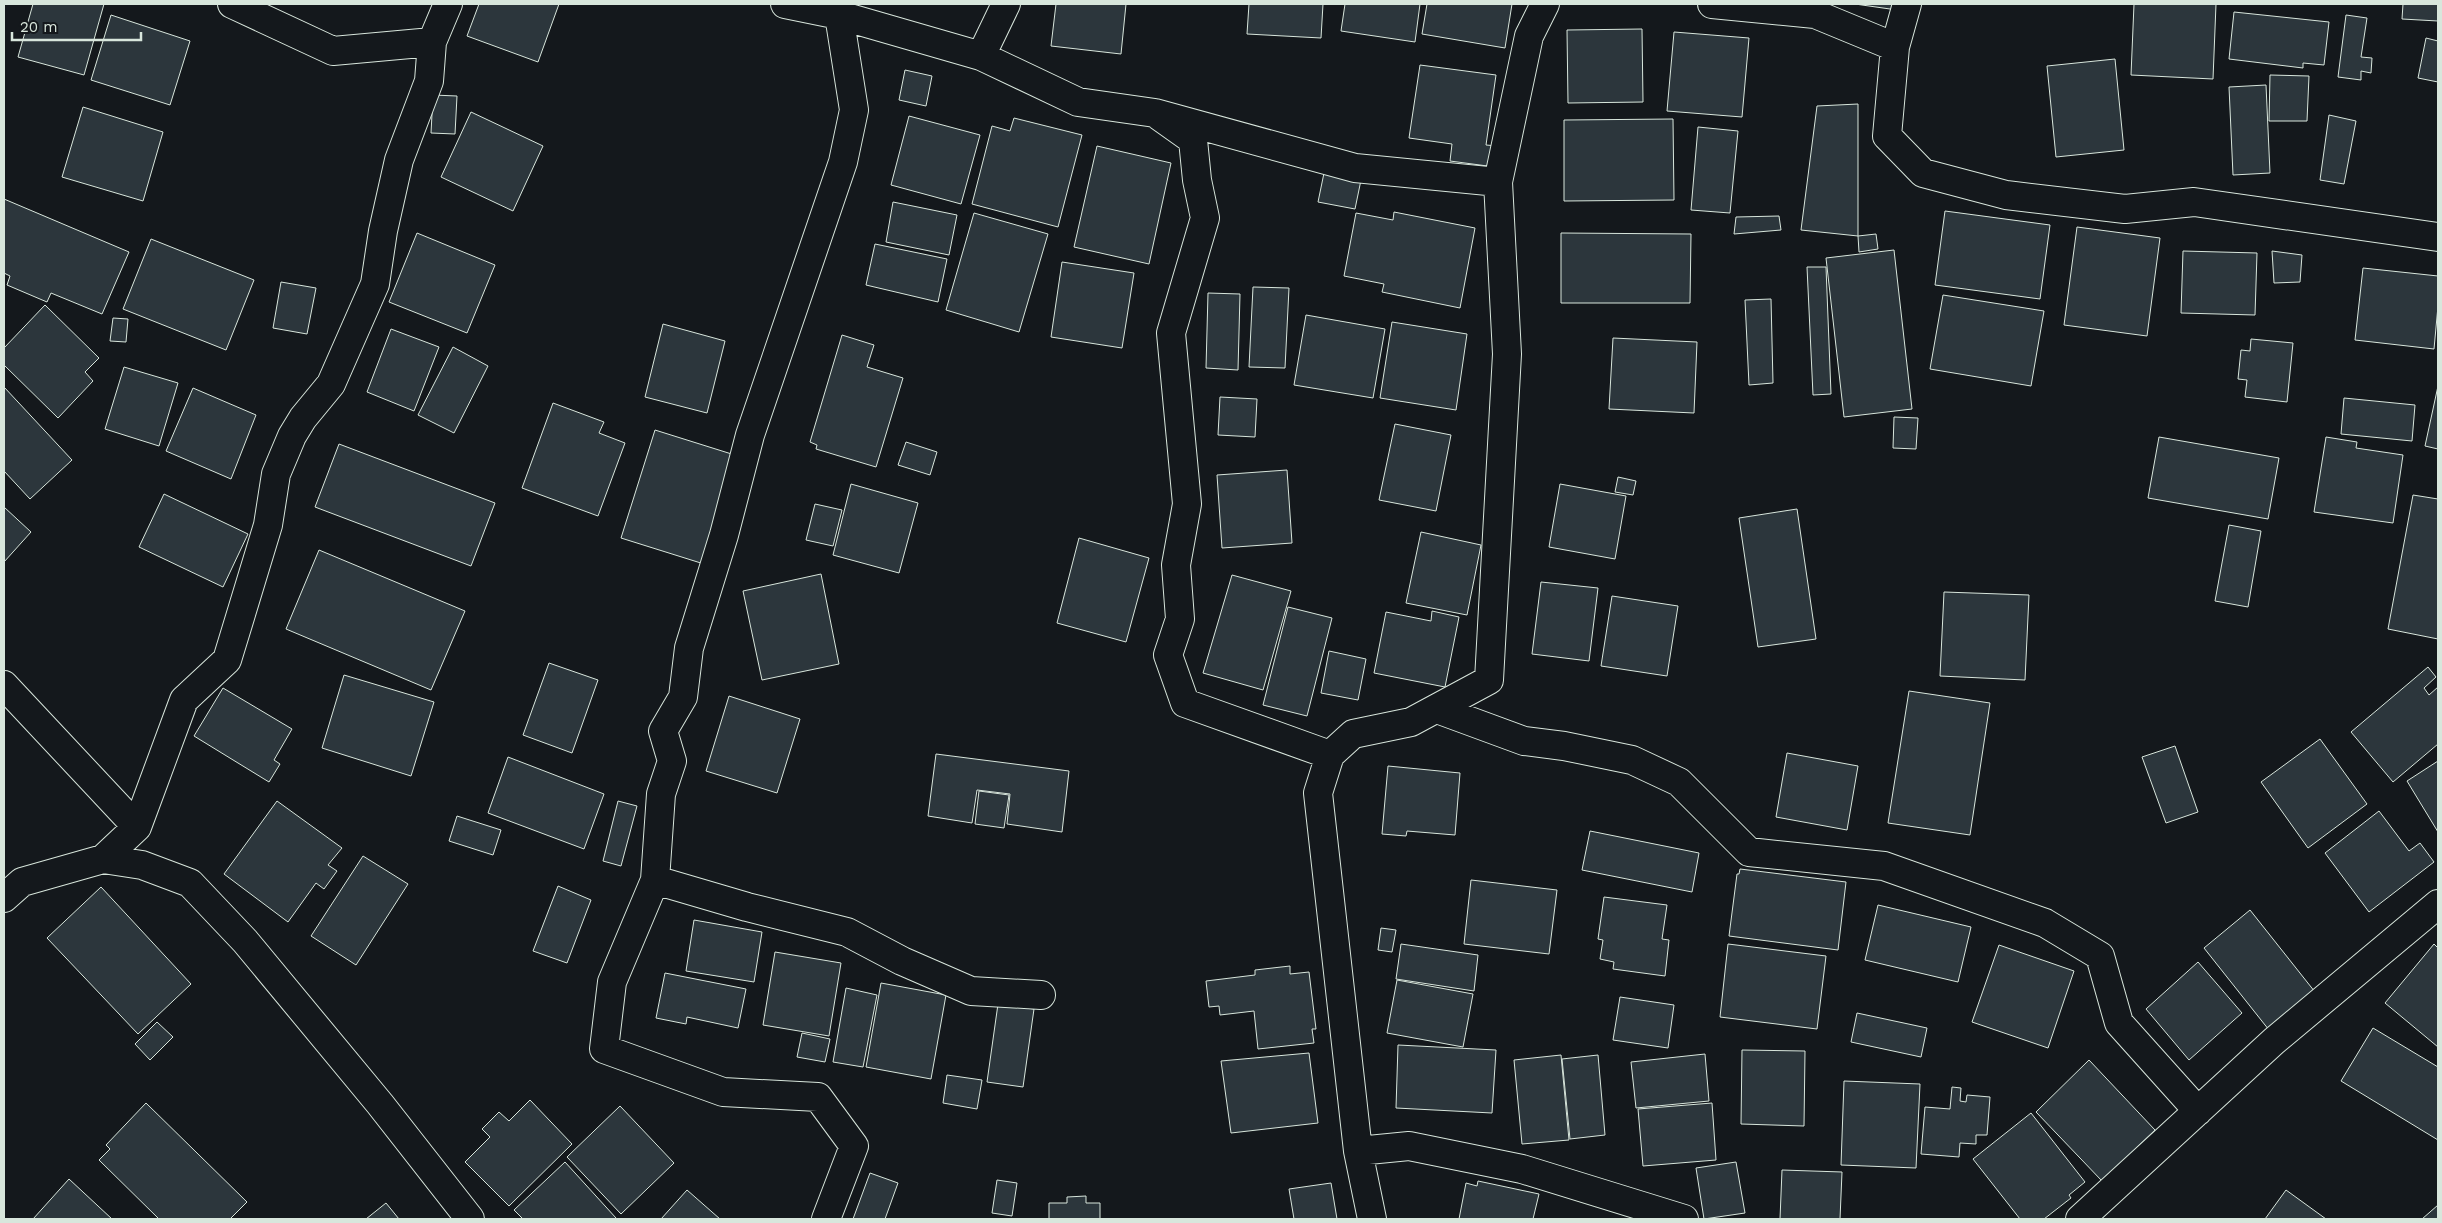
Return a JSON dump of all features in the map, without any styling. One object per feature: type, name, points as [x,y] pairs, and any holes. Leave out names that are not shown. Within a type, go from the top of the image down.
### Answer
[{"type":"street","points":[[232,4],[333,52],[432,42]]},
{"type":"street","points":[[103,860],[137,827],[184,700],[227,660],[268,525],[276,474],[292,436],[303,418],[331,384],[375,284],[382,231],[399,160],[429,81],[432,42],[448,4]]},
{"type":"street","points":[[785,4],[839,15],[981,56],[1078,102],[1155,113],[1355,168],[1498,182]]},
{"type":"street","points":[[981,56],[1006,4]]},
{"type":"street","points":[[1712,4],[1815,14],[1895,47]]},
{"type":"street","points":[[1906,4],[1895,47],[1887,136],[1923,173],[2006,195],[2125,209],[2194,202],[2438,237]]},
{"type":"street","points":[[1372,1219],[1358,1151],[1318,793],[1330,755],[1353,734],[1411,722],[1489,680],[1507,354],[1498,182],[1529,36],[1548,5]]},
{"type":"street","points":[[826,1219],[854,1146],[818,1097],[724,1092],[604,1049],[612,982],[655,880],[660,794],[672,761],[663,731],[683,697],[689,648],[724,535],[750,436],[843,162],[854,110],[839,15]]},
{"type":"street","points":[[1155,113],[1193,140],[1197,180],[1205,218],[1171,333],[1187,504],[1176,565],[1180,620],[1168,655],[1185,703],[1330,755]]},
{"type":"street","points":[[4,685],[137,827]]},
{"type":"street","points":[[1437,709],[1524,741],[1564,746],[1632,760],[1679,782],[1713,813],[1749,852],[1884,866],[2045,923],[2100,956],[2119,1023],[2198,1111]]},
{"type":"street","points":[[4,898],[22,882],[103,860],[142,865],[190,883],[245,941],[380,1104],[470,1219]]},
{"type":"street","points":[[655,880],[747,907],[847,932],[902,961],[971,991],[1041,995]]},
{"type":"street","points":[[2080,1219],[2274,1041],[2438,904]]},
{"type":"street","points":[[1358,1151],[1409,1146],[1522,1169],[1684,1219]]},
{"type":"building","points":[[33,4],[104,4],[84,75],[18,57]]},
{"type":"building","points":[[479,4],[559,4],[538,62],[467,36]]},
{"type":"building","points":[[1056,4],[1126,4],[1121,54],[1051,46]]},
{"type":"building","points":[[1249,4],[1323,4],[1321,38],[1247,34]]},
{"type":"building","points":[[1345,4],[1420,4],[1415,42],[1341,31]]},
{"type":"building","points":[[1427,4],[1512,4],[1505,48],[1422,34]]},
{"type":"building","points":[[1855,4],[1898,4],[1897,10]]},
{"type":"building","points":[[2134,4],[2216,4],[2213,79],[2131,75]]},
{"type":"building","points":[[2403,4],[2438,4],[2438,21],[2402,19]]},
{"type":"building","points":[[2234,12],[2329,22],[2324,65],[2303,63],[2303,68],[2229,59]]},
{"type":"building","points":[[111,15],[190,41],[170,105],[91,80]]},
{"type":"building","points":[[2346,15],[2367,18],[2361,57],[2372,58],[2371,73],[2361,71],[2361,80],[2338,77]]},
{"type":"building","points":[[1642,29],[1643,102],[1568,103],[1567,30]]},
{"type":"building","points":[[1674,32],[1749,38],[1742,117],[1667,111]]},
{"type":"building","points":[[2426,38],[2438,41],[2438,82],[2418,78]]},
{"type":"building","points":[[2115,59],[2124,150],[2056,157],[2047,66]]},
{"type":"building","points":[[1420,65],[1496,75],[1486,145],[1498,146],[1495,167],[1450,161],[1452,144],[1409,138]]},
{"type":"building","points":[[905,70],[932,76],[926,106],[899,100]]},
{"type":"building","points":[[2270,75],[2309,76],[2307,121],[2269,121]]},
{"type":"building","points":[[2266,85],[2270,173],[2233,175],[2229,87]]},
{"type":"building","points":[[433,95],[457,96],[455,134],[431,133]]},
{"type":"building","points":[[1858,104],[1858,236],[1801,230],[1817,106]]},
{"type":"building","points":[[83,107],[163,132],[143,201],[62,177]]},
{"type":"building","points":[[471,112],[543,146],[513,211],[441,177]]},
{"type":"building","points":[[2329,115],[2356,121],[2344,184],[2320,180]]},
{"type":"building","points":[[909,116],[980,135],[961,204],[891,185]]},
{"type":"building","points":[[1014,118],[1082,135],[1058,227],[972,204],[992,126],[1010,131]]},
{"type":"building","points":[[1673,119],[1674,200],[1564,201],[1564,120]]},
{"type":"building","points":[[1698,127],[1738,131],[1730,213],[1691,210]]},
{"type":"building","points":[[1097,146],[1171,163],[1149,264],[1074,247]]},
{"type":"building","points":[[1324,173],[1361,180],[1355,209],[1318,202]]},
{"type":"building","points":[[4,199],[129,252],[102,314],[51,293],[47,302],[7,285],[10,276],[4,273]]},
{"type":"building","points":[[893,202],[957,215],[949,255],[886,242]]},
{"type":"building","points":[[1945,211],[2050,225],[2040,299],[1935,285]]},
{"type":"building","points":[[1394,212],[1475,228],[1460,308],[1382,292],[1384,284],[1344,276],[1356,213],[1393,220]]},
{"type":"building","points":[[974,213],[1048,234],[1019,332],[946,310]]},
{"type":"building","points":[[1779,216],[1781,230],[1734,234],[1736,217]]},
{"type":"building","points":[[2077,227],[2160,238],[2147,336],[2064,325]]},
{"type":"building","points":[[417,233],[495,265],[467,333],[389,302]]},
{"type":"building","points":[[1561,233],[1691,234],[1690,303],[1561,303]]},
{"type":"building","points":[[1876,234],[1878,249],[1859,252],[1858,236]]},
{"type":"building","points":[[151,239],[254,280],[226,350],[123,309]]},
{"type":"building","points":[[875,244],[947,259],[938,302],[866,285]]},
{"type":"building","points":[[1894,250],[1912,409],[1844,417],[1826,258]]},
{"type":"building","points":[[2183,251],[2257,253],[2255,315],[2181,313]]},
{"type":"building","points":[[2272,251],[2302,255],[2300,282],[2274,283]]},
{"type":"building","points":[[1062,262],[1134,273],[1122,348],[1051,337]]},
{"type":"building","points":[[1807,267],[1826,267],[1831,394],[1813,395]]},
{"type":"building","points":[[2363,268],[2438,276],[2438,306],[2434,349],[2355,340]]},
{"type":"building","points":[[281,282],[316,288],[307,334],[273,328]]},
{"type":"building","points":[[1253,287],[1289,288],[1285,368],[1249,367]]},
{"type":"building","points":[[1208,293],[1240,294],[1238,370],[1206,368]]},
{"type":"building","points":[[1943,295],[2044,311],[2031,386],[1930,369]]},
{"type":"building","points":[[1771,299],[1773,383],[1749,385],[1745,300]]},
{"type":"building","points":[[45,305],[99,358],[85,372],[93,381],[58,418],[4,365],[4,348]]},
{"type":"building","points":[[1306,315],[1385,329],[1373,398],[1294,385]]},
{"type":"building","points":[[113,318],[128,319],[126,342],[110,341]]},
{"type":"building","points":[[1392,322],[1467,334],[1456,410],[1380,398]]},
{"type":"building","points":[[663,324],[725,341],[707,413],[645,397]]},
{"type":"building","points":[[391,329],[439,347],[414,411],[367,392]]},
{"type":"building","points":[[842,335],[874,345],[867,367],[903,378],[876,467],[816,449],[817,445],[810,442]]},
{"type":"building","points":[[1613,338],[1697,342],[1694,413],[1609,409]]},
{"type":"building","points":[[2251,339],[2293,343],[2287,402],[2245,397],[2247,380],[2238,379],[2241,350],[2250,351]]},
{"type":"building","points":[[453,347],[488,366],[454,433],[418,415]]},
{"type":"building","points":[[124,367],[178,383],[159,446],[105,429]]},
{"type":"building","points":[[2438,386],[2438,449],[2425,446]]},
{"type":"building","points":[[4,387],[72,460],[30,499],[4,471]]},
{"type":"building","points":[[193,388],[256,415],[231,479],[166,451]]},
{"type":"building","points":[[1220,397],[1257,399],[1255,437],[1218,435]]},
{"type":"building","points":[[2344,398],[2415,405],[2412,441],[2341,434]]},
{"type":"building","points":[[553,403],[604,422],[599,433],[625,443],[598,516],[522,488]]},
{"type":"building","points":[[1894,417],[1918,418],[1916,449],[1893,448]]},
{"type":"building","points":[[1395,424],[1451,435],[1436,511],[1379,500]]},
{"type":"building","points":[[655,430],[738,456],[704,564],[621,538]]},
{"type":"building","points":[[2159,437],[2279,458],[2268,519],[2148,498]]},
{"type":"building","points":[[2326,437],[2357,442],[2356,448],[2403,455],[2393,523],[2314,512]]},
{"type":"building","points":[[906,442],[937,452],[930,475],[898,465]]},
{"type":"building","points":[[339,444],[495,503],[471,566],[315,507]]},
{"type":"building","points":[[1287,470],[1292,543],[1222,548],[1217,475]]},
{"type":"building","points":[[1618,477],[1636,481],[1633,495],[1615,492]]},
{"type":"building","points":[[851,484],[918,503],[899,573],[833,555]]},
{"type":"building","points":[[1560,484],[1626,496],[1615,559],[1549,547]]},
{"type":"building","points":[[164,494],[248,534],[223,587],[139,547]]},
{"type":"building","points":[[2413,495],[2438,499],[2438,639],[2388,629]]},
{"type":"building","points":[[815,504],[842,510],[833,546],[806,540]]},
{"type":"building","points":[[4,507],[31,532],[4,562]]},
{"type":"building","points":[[1797,509],[1816,639],[1758,647],[1739,518]]},
{"type":"building","points":[[2229,525],[2261,531],[2248,607],[2215,601]]},
{"type":"building","points":[[1421,532],[1481,545],[1467,615],[1406,603]]},
{"type":"building","points":[[1079,538],[1149,558],[1126,642],[1057,623]]},
{"type":"building","points":[[319,550],[465,611],[431,690],[286,629]]},
{"type":"building","points":[[821,574],[839,664],[762,680],[743,591]]},
{"type":"building","points":[[1232,575],[1291,591],[1263,690],[1203,673]]},
{"type":"building","points":[[1541,582],[1598,588],[1589,661],[1532,654]]},
{"type":"building","points":[[1944,592],[2029,595],[2025,680],[1940,676]]},
{"type":"building","points":[[1612,596],[1678,606],[1667,676],[1601,666]]},
{"type":"building","points":[[1288,607],[1332,618],[1307,716],[1263,705]]},
{"type":"building","points":[[1432,611],[1459,617],[1445,687],[1374,673],[1386,612],[1431,621]]},
{"type":"building","points":[[1329,651],[1366,659],[1358,700],[1321,693]]},
{"type":"building","points":[[549,663],[598,680],[572,753],[523,735]]},
{"type":"building","points":[[2428,667],[2436,677],[2424,688],[2429,695],[2438,687],[2438,744],[2393,782],[2351,732]]},
{"type":"building","points":[[344,675],[434,702],[411,776],[322,748]]},
{"type":"building","points":[[223,688],[292,729],[274,760],[280,764],[269,782],[194,736]]},
{"type":"building","points":[[1909,691],[1990,703],[1970,835],[1888,823]]},
{"type":"building","points":[[729,696],[800,719],[777,793],[706,771]]},
{"type":"building","points":[[2320,739],[2367,804],[2308,848],[2261,782]]},
{"type":"building","points":[[2175,746],[2198,812],[2166,823],[2142,757]]},
{"type":"building","points":[[1787,753],[1858,766],[1847,830],[1776,817]]},
{"type":"building","points":[[936,754],[1069,771],[1062,832],[1007,824],[1010,794],[977,790],[972,823],[928,816]]},
{"type":"building","points":[[508,757],[604,794],[584,849],[488,813]]},
{"type":"building","points":[[2438,761],[2438,832],[2407,781]]},
{"type":"building","points":[[1388,766],[1460,773],[1455,835],[1407,831],[1406,836],[1382,834]]},
{"type":"building","points":[[979,791],[1009,795],[1004,828],[975,824]]},
{"type":"building","points":[[277,801],[342,848],[328,865],[337,871],[324,889],[316,883],[288,922],[224,874]]},
{"type":"building","points":[[618,801],[637,806],[621,866],[603,861]]},
{"type":"building","points":[[2379,811],[2409,851],[2420,843],[2434,862],[2369,912],[2325,853]]},
{"type":"building","points":[[457,816],[501,830],[493,855],[449,841]]},
{"type":"building","points":[[1590,831],[1699,853],[1692,892],[1582,870]]},
{"type":"building","points":[[363,856],[408,884],[356,965],[311,936]]},
{"type":"building","points":[[1740,869],[1846,882],[1838,950],[1729,936],[1737,874],[1739,874]]},
{"type":"building","points":[[1471,880],[1557,890],[1549,954],[1464,944]]},
{"type":"building","points":[[558,886],[591,900],[567,963],[533,951]]},
{"type":"building","points":[[101,887],[191,984],[138,1034],[47,938]]},
{"type":"building","points":[[1604,897],[1667,905],[1662,939],[1669,940],[1665,976],[1613,969],[1614,962],[1600,959],[1603,940],[1598,939]]},
{"type":"building","points":[[1878,905],[1971,927],[1958,982],[1865,960]]},
{"type":"building","points":[[2250,910],[2315,992],[2269,1030],[2204,948]]},
{"type":"building","points":[[694,920],[762,932],[754,982],[686,971]]},
{"type":"building","points":[[1381,928],[1396,930],[1392,952],[1378,950]]},
{"type":"building","points":[[1401,944],[1478,955],[1474,991],[1396,979]]},
{"type":"building","points":[[1728,944],[1826,956],[1817,1029],[1720,1017]]},
{"type":"building","points":[[2434,944],[2438,948],[2438,1047],[2385,1003]]},
{"type":"building","points":[[1999,945],[2074,971],[2048,1048],[1972,1022]]},
{"type":"building","points":[[775,952],[841,963],[829,1036],[763,1025]]},
{"type":"building","points":[[2198,962],[2242,1013],[2189,1060],[2146,1009]]},
{"type":"building","points":[[1290,966],[1290,974],[1309,972],[1316,1029],[1312,1029],[1314,1043],[1258,1049],[1254,1011],[1220,1015],[1219,1006],[1209,1007],[1206,981],[1255,975],[1255,970]]},
{"type":"building","points":[[665,973],[746,989],[738,1028],[687,1017],[686,1024],[656,1018]]},
{"type":"building","points":[[1397,980],[1473,994],[1463,1047],[1387,1033]]},
{"type":"building","points":[[881,983],[946,995],[931,1079],[866,1067]]},
{"type":"building","points":[[846,988],[877,995],[863,1067],[833,1062]]},
{"type":"building","points":[[1620,997],[1674,1005],[1668,1048],[1613,1040]]},
{"type":"building","points":[[998,1004],[1034,1009],[1023,1087],[987,1082]]},
{"type":"building","points":[[1857,1013],[1927,1028],[1921,1057],[1851,1042]]},
{"type":"building","points":[[157,1022],[173,1037],[150,1060],[135,1044]]},
{"type":"building","points":[[2373,1028],[2438,1067],[2438,1140],[2341,1081]]},
{"type":"building","points":[[802,1033],[830,1039],[825,1062],[797,1057]]},
{"type":"building","points":[[1398,1045],[1496,1050],[1492,1113],[1396,1108]]},
{"type":"building","points":[[1742,1050],[1805,1051],[1804,1126],[1741,1124]]},
{"type":"building","points":[[1309,1053],[1318,1123],[1231,1133],[1221,1061]]},
{"type":"building","points":[[1705,1054],[1709,1101],[1636,1108],[1631,1062]]},
{"type":"building","points":[[1561,1055],[1569,1140],[1522,1144],[1514,1060]]},
{"type":"building","points":[[1598,1055],[1605,1135],[1570,1139],[1562,1059]]},
{"type":"building","points":[[2089,1060],[2155,1130],[2102,1181],[2036,1112]]},
{"type":"building","points":[[947,1075],[982,1080],[977,1109],[943,1103]]},
{"type":"building","points":[[1844,1081],[1920,1084],[1916,1168],[1841,1165]]},
{"type":"building","points":[[1952,1087],[1961,1088],[1960,1101],[1966,1102],[1967,1095],[1990,1097],[1987,1135],[1976,1135],[1976,1144],[1960,1143],[1959,1157],[1921,1154],[1925,1107],[1950,1109]]},
{"type":"building","points":[[530,1100],[572,1144],[509,1206],[465,1162],[490,1137],[482,1129],[499,1112],[509,1121]]},
{"type":"building","points":[[146,1103],[247,1202],[230,1219],[159,1219],[99,1160],[110,1149],[106,1145]]},
{"type":"building","points":[[1712,1103],[1716,1160],[1643,1166],[1638,1109]]},
{"type":"building","points":[[620,1106],[674,1163],[621,1214],[567,1157]]},
{"type":"building","points":[[2031,1113],[2085,1182],[2069,1195],[2071,1198],[2044,1219],[2020,1219],[1973,1159]]},
{"type":"building","points":[[565,1162],[615,1219],[523,1219],[514,1210]]},
{"type":"building","points":[[1736,1162],[1745,1213],[1704,1219],[1696,1168]]},
{"type":"building","points":[[1782,1170],[1842,1172],[1840,1219],[1780,1219]]},
{"type":"building","points":[[870,1173],[898,1183],[885,1219],[853,1219]]},
{"type":"building","points":[[69,1179],[112,1219],[33,1219]]},
{"type":"building","points":[[997,1180],[1017,1183],[1012,1216],[992,1213]]},
{"type":"building","points":[[1478,1181],[1539,1194],[1533,1219],[1459,1219],[1466,1183],[1477,1186]]},
{"type":"building","points":[[1331,1183],[1337,1219],[1294,1219],[1289,1189]]},
{"type":"building","points":[[687,1190],[720,1219],[661,1219]]},
{"type":"building","points":[[2286,1190],[2326,1219],[2265,1219]]},
{"type":"building","points":[[1086,1196],[1086,1203],[1100,1203],[1100,1219],[1049,1219],[1049,1203],[1067,1203],[1067,1197]]},
{"type":"building","points":[[386,1203],[399,1219],[366,1219]]},
{"type":"building","points":[[2438,1205],[2438,1219],[2422,1219]]}]
